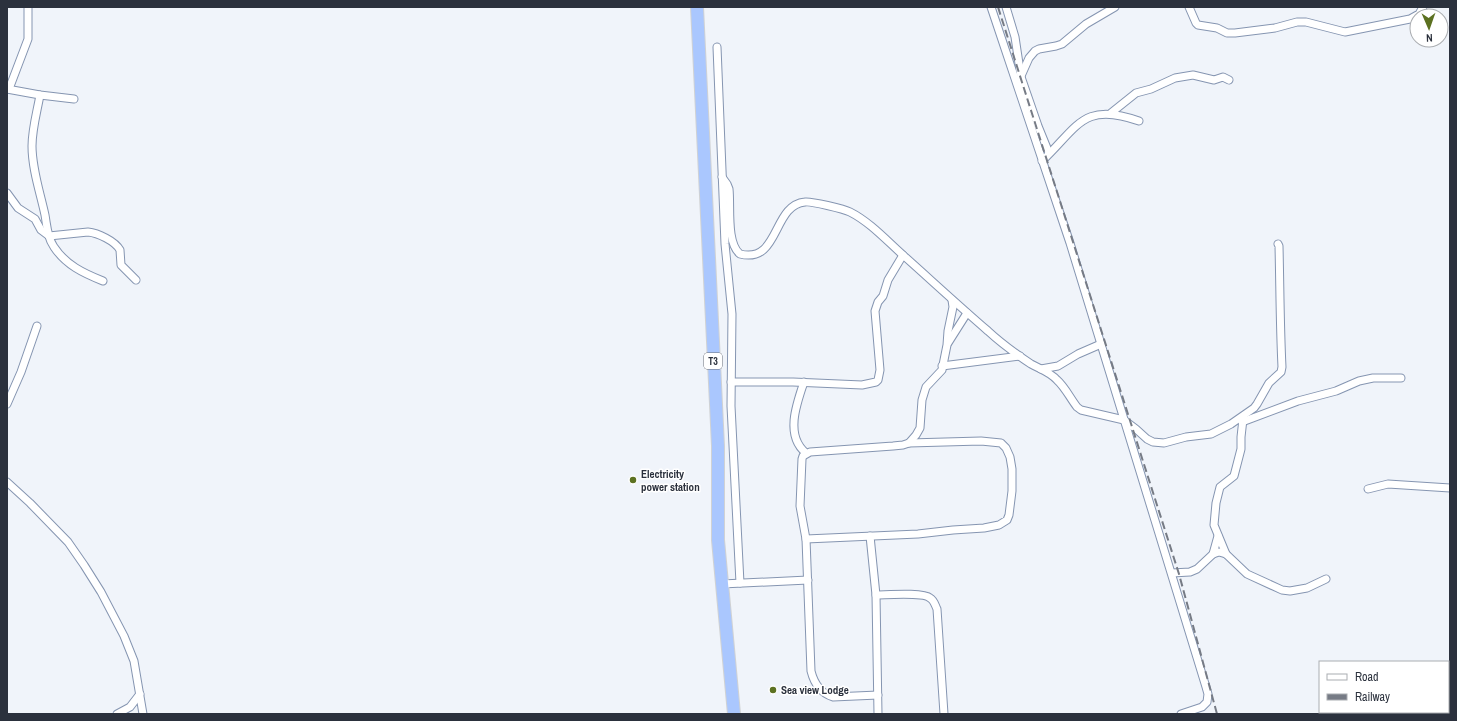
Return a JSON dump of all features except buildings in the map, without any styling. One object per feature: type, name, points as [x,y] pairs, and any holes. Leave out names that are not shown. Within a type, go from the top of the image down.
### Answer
[{"type":"highway","name":"T3","points":[[697,7],[718,446],[718,540],[734,714]]},
{"type":"street","points":[[28,7],[28,39],[8,89],[74,99]]},
{"type":"street","points":[[991,7],[1070,243],[1208,694],[1208,702],[1202,707],[1181,714]]},
{"type":"street","points":[[1006,7],[1015,37],[1021,77],[1038,126],[1050,153]]},
{"type":"street","points":[[1021,77],[1029,58],[1039,48],[1062,44],[1086,24],[1114,7]]},
{"type":"street","points":[[1189,7],[1198,25],[1217,28],[1227,33],[1235,34],[1302,22],[1324,26],[1338,31],[1352,32],[1410,19],[1418,14],[1423,7]]},
{"type":"street","points":[[717,47],[725,244],[732,314],[731,382],[740,583]]},
{"type":"street","points":[[1111,113],[1136,93],[1175,78],[1193,75],[1214,80],[1222,77],[1229,80]]},
{"type":"street","points":[[40,95],[32,137],[32,147],[33,160],[48,236],[54,247],[66,262],[84,274],[103,281]]},
{"type":"street","points":[[1042,161],[1072,128],[1085,119],[1098,114],[1111,113],[1139,121]]},
{"type":"street","points":[[722,177],[729,189],[731,228],[734,247],[740,254],[753,254],[764,250],[788,211],[795,206],[806,202],[848,211],[875,230],[994,336],[1020,356],[1057,379],[1081,410],[1124,420],[1150,442],[1159,443],[1186,437],[1211,434],[1243,419],[1298,401],[1336,391],[1358,381],[1373,378],[1400,378]]},
{"type":"street","points":[[7,193],[18,208],[35,219],[41,230],[48,236],[94,232],[119,247],[121,265],[136,280]]},
{"type":"street","points":[[1278,244],[1282,370],[1269,383],[1258,404],[1243,419],[1241,449],[1234,476],[1220,487],[1217,495],[1214,525],[1226,554],[1246,574],[1282,590],[1307,588],[1326,579]]},
{"type":"street","points":[[731,382],[804,382],[854,385],[871,383],[878,380],[880,378],[880,362],[875,311],[878,302],[884,294],[888,280],[903,255]]},
{"type":"street","points":[[909,443],[920,428],[922,400],[926,387],[942,370],[953,307],[952,300]]},
{"type":"street","points":[[947,345],[967,313]]},
{"type":"street","points":[[7,404],[21,372],[37,326]]},
{"type":"street","points":[[1041,369],[1058,366],[1078,354],[1101,344]]},
{"type":"street","points":[[942,366],[1020,356]]},
{"type":"street","points":[[804,382],[797,401],[794,432],[796,442],[806,454]]},
{"type":"street","points":[[806,539],[918,534],[992,527],[1004,523],[1009,515],[1011,504],[1012,469],[1006,448],[1002,443],[981,441],[909,443],[903,445],[806,454],[803,456],[801,464],[800,506],[806,539],[811,671],[816,684],[827,695],[833,697],[878,696]]},
{"type":"street","points":[[7,482],[68,542],[93,578],[124,636],[134,661],[143,714]]},
{"type":"street","points":[[1368,490],[1388,484],[1450,488]]},
{"type":"street","points":[[870,536],[876,595],[878,714]]},
{"type":"street","points":[[1213,554],[1218,536]]},
{"type":"street","points":[[1172,573],[1190,572],[1197,569],[1213,554],[1219,552],[1226,554]]},
{"type":"street","points":[[722,584],[808,580]]},
{"type":"street","points":[[876,595],[922,595],[930,597],[934,602],[937,609],[944,714]]},
{"type":"street","points":[[117,714],[130,707],[140,694]]},
{"type":"railway","points":[[998,7],[1179,574],[1217,714]]},
{"type":"place","name":"Electricity power station","points":[[633,480]]},
{"type":"place","name":"Sea view Lodge","points":[[773,690]]}]
